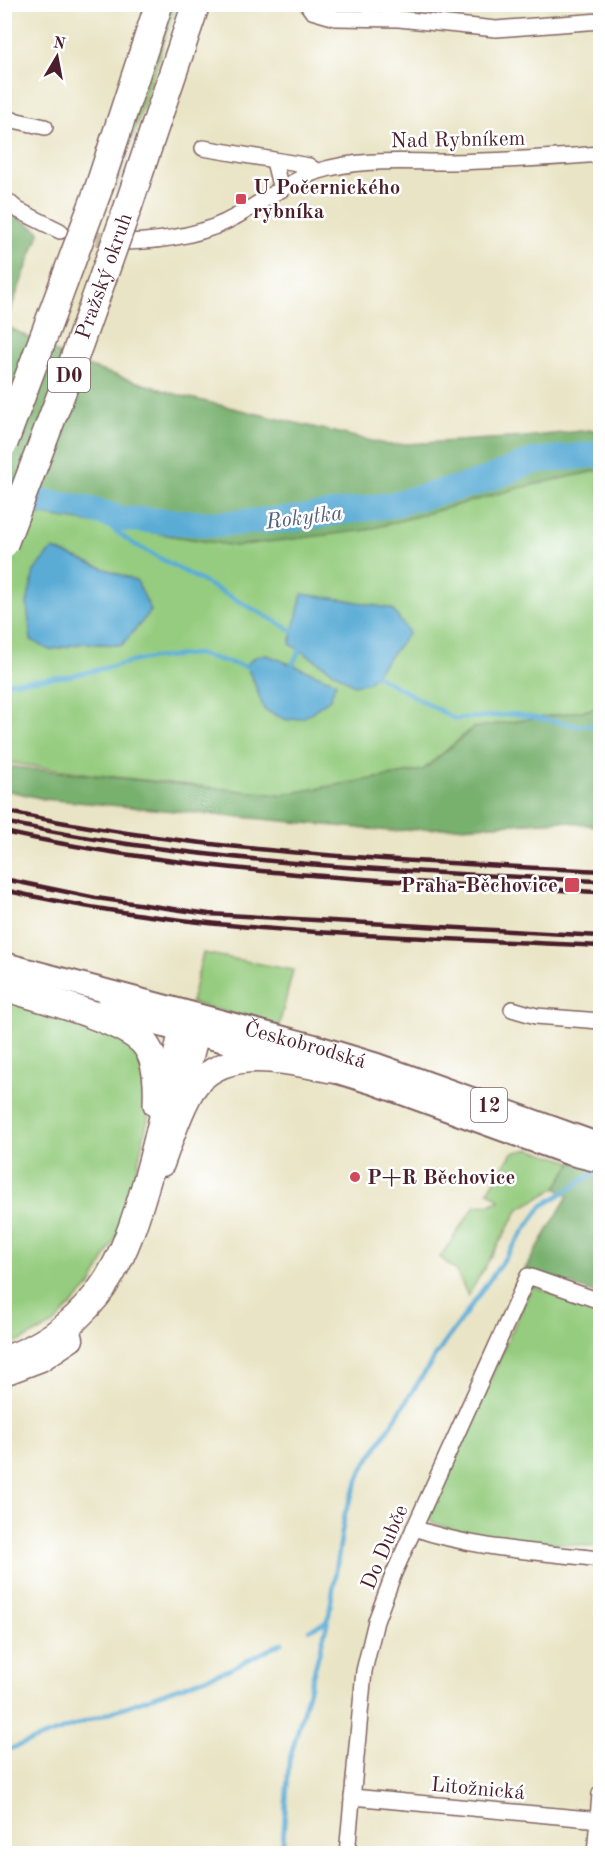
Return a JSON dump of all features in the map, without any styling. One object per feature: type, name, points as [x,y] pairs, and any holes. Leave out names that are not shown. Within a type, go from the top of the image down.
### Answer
[{"type":"highway","name":"Pražský okruh","points":[[4,443],[98,193],[159,4]]},
{"type":"highway","name":"Pražský okruh","points":[[4,544],[65,384],[129,204],[196,4]]},
{"type":"highway","points":[[4,987],[115,1024],[136,1036],[149,1051],[156,1072],[156,1108],[131,1231]]},
{"type":"highway","points":[[4,1373],[42,1359],[89,1324],[111,1298],[129,1268],[141,1240],[162,1164],[192,1023]]},
{"type":"highway","points":[[4,1360],[46,1341],[69,1324],[83,1311],[109,1276],[131,1231],[192,1023]]},
{"type":"highway","points":[[162,1164],[191,1093],[202,1079],[215,1069],[260,1059],[334,1071]]},
{"type":"main road","name":"Českobrodská","points":[[4,964],[374,1083],[568,1153],[600,1161]]},
{"type":"main road","name":"Českobrodská","points":[[4,987],[192,1023],[376,1065],[600,1145]]},
{"type":"street","points":[[307,4],[312,11],[336,18],[399,20],[496,29],[600,21]]},
{"type":"street","points":[[4,118],[45,127]]},
{"type":"street","name":"Nad Rybníkem","points":[[204,148],[309,166],[316,171]]},
{"type":"street","name":"Nad Rybníkem","points":[[125,242],[150,242],[183,236],[218,225],[233,219],[316,171],[344,165],[372,162],[522,160],[600,154]]},
{"type":"street","points":[[274,161],[280,190]]},
{"type":"street","points":[[4,198],[18,210],[60,231]]},
{"type":"street","points":[[512,1009],[536,1016],[600,1021]]},
{"type":"street","name":"Do Dubče","points":[[347,1854],[364,1671],[369,1646],[394,1573],[528,1276],[600,1301]]},
{"type":"street","points":[[414,1528],[465,1543],[600,1559]]},
{"type":"street","points":[[595,1854],[600,1794]]},
{"type":"street","name":"Litožnická","points":[[352,1797],[599,1820]]},
{"type":"green space","points":[[170,5],[176,5],[116,189],[111,188]]},
{"type":"green space","points":[[5,210],[40,231],[5,325]]},
{"type":"green space","points":[[5,325],[77,363],[182,396],[389,445],[525,437],[600,429],[600,470],[523,487],[367,530],[235,546],[5,509]]},
{"type":"green space","points":[[600,470],[600,708],[473,728],[423,770],[280,795],[97,775],[5,762],[5,509],[523,487]],"holes":[[[151,611],[122,645],[83,643],[49,650]],[[246,665],[335,682],[335,683],[330,699],[254,682]]]},
{"type":"green space","points":[[600,708],[600,827],[563,821],[391,831],[44,799],[5,790],[5,766],[280,795],[423,770],[473,728]]},
{"type":"green space","points":[[203,953],[293,970],[279,1026],[191,1003]]},
{"type":"green space","points":[[5,1000],[79,1019],[139,1051],[150,1110],[128,1206],[115,1239],[91,1285],[54,1324],[5,1349]]},
{"type":"green space","points":[[530,1149],[572,1162],[556,1188],[519,1209],[468,1296],[456,1271],[440,1257],[475,1206],[500,1201],[488,1191],[512,1153]]},
{"type":"green space","points":[[572,1162],[600,1166],[600,1295],[525,1269],[568,1196],[556,1188]]},
{"type":"green space","points":[[532,1286],[600,1311],[600,1547],[537,1542],[457,1531],[439,1525],[428,1518]]},
{"type":"water","points":[[53,549],[137,581],[151,611],[122,645],[83,643],[49,650],[31,640],[27,604],[34,571]]},
{"type":"water","points":[[302,594],[392,609],[409,633],[369,682],[354,685],[290,644]]},
{"type":"water","points":[[267,655],[336,682],[330,699],[303,718],[287,720],[264,710],[246,665],[255,657]]},
{"type":"waterway","name":"Rokytka","points":[[4,489],[44,502],[84,508],[123,519],[214,524],[293,519],[389,505],[477,483],[533,461],[600,454]]},
{"type":"waterway","points":[[84,508],[132,543],[297,633]]},
{"type":"waterway","points":[[290,670],[302,645]]},
{"type":"waterway","points":[[4,683],[70,676],[144,659],[197,654],[251,668]]},
{"type":"waterway","points":[[370,672],[455,719],[516,714],[579,726],[600,725]]},
{"type":"waterway","points":[[282,1854],[289,1762],[328,1621],[345,1513],[362,1470],[434,1358],[542,1206],[598,1171]]},
{"type":"waterway","points":[[309,1630],[328,1621]]},
{"type":"waterway","points":[[4,1751],[230,1669],[282,1643]]},
{"type":"tunnel","points":[[74,235],[122,242]]},
{"type":"railway","points":[[4,811],[152,837],[227,846],[376,859],[600,871]]},
{"type":"railway","points":[[4,822],[152,848],[301,864],[600,881]]},
{"type":"railway","points":[[4,832],[78,847],[226,867],[376,880],[600,892]]},
{"type":"railway","points":[[4,879],[96,898],[209,914],[600,936]]},
{"type":"railway","points":[[4,890],[78,905],[226,925],[376,936],[600,946]]},
{"type":"place","name":"U Počernického rybníka","points":[[241,199]]},
{"type":"place","name":"Praha-Běchovice","points":[[572,885]]},
{"type":"place","name":"P+R Běchovice","points":[[355,1177]]}]
